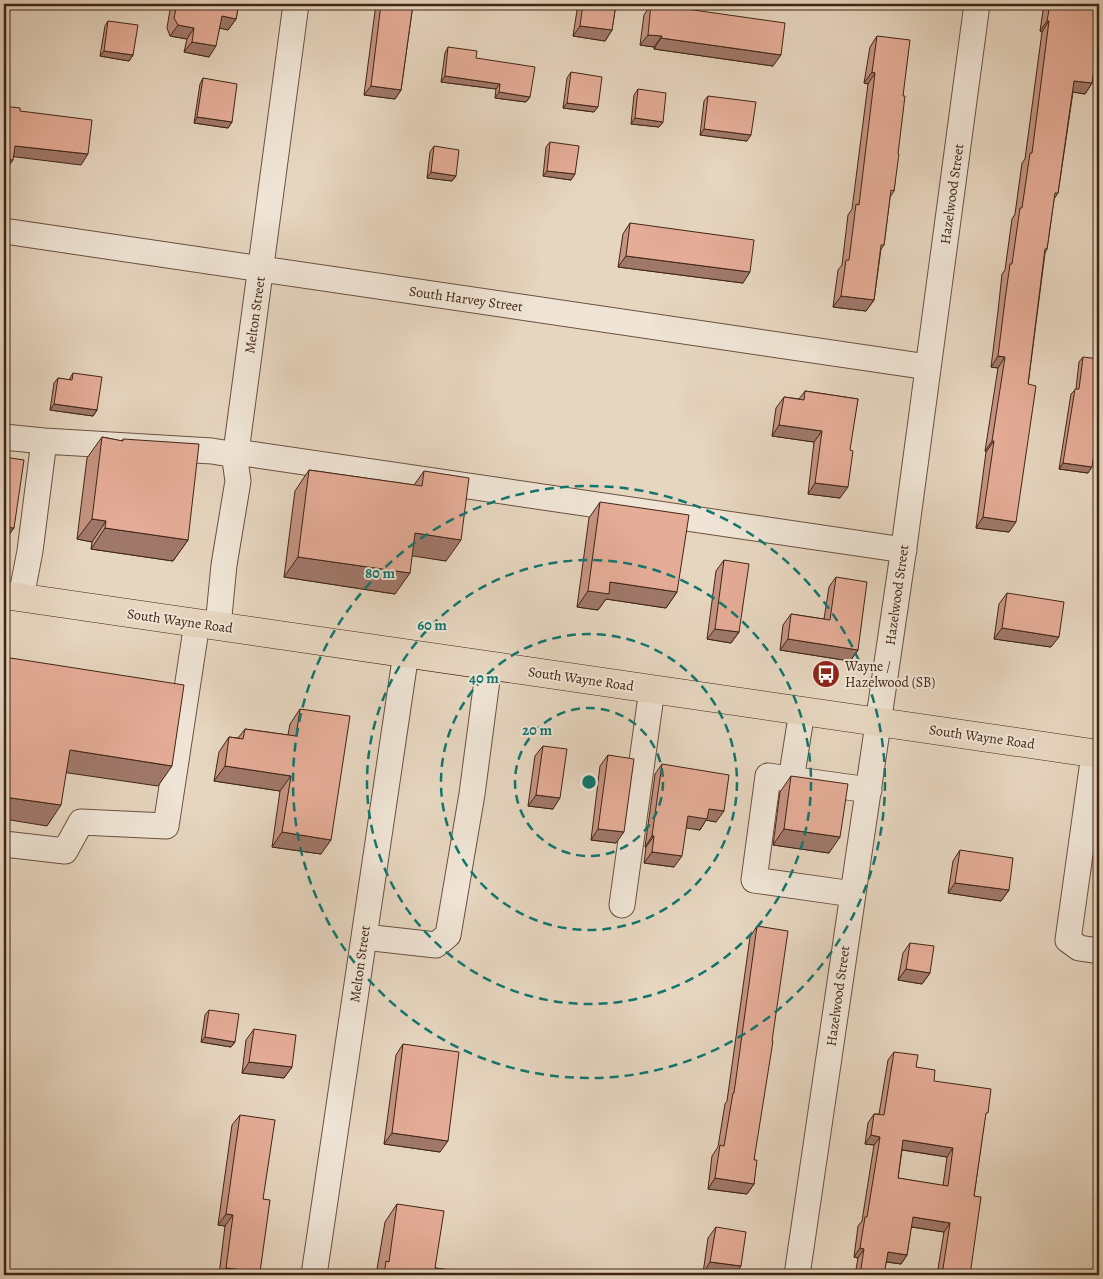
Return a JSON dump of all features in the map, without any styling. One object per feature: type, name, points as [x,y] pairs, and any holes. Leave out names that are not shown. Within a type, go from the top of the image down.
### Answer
[{"type":"main road","name":"South Wayne Road","points":[[13,596],[1097,754]]},
{"type":"street","name":"Melton Street","points":[[4,844],[65,851],[81,822],[166,826],[207,624],[224,565],[238,481],[236,454],[296,4]]},
{"type":"street","name":"Hazelwood Street","points":[[797,1275],[904,550],[928,367],[970,5]]},
{"type":"street","name":"South Harvey Street","points":[[4,231],[928,367]]},
{"type":"street","points":[[4,437],[236,454],[904,550]]},
{"type":"street","points":[[13,596],[30,551],[44,441]]},
{"type":"street","name":"Melton Street","points":[[314,1275],[406,653]]},
{"type":"street","points":[[364,937],[436,945],[448,935],[472,794],[489,666]]},
{"type":"street","points":[[622,906],[652,689]]},
{"type":"street","points":[[790,780],[802,711]]},
{"type":"street","points":[[1097,754],[1068,940],[1079,948],[1099,951]]},
{"type":"street","points":[[853,894],[754,880],[768,776],[869,790]]},
{"type":"building","points":[[177,4],[239,4],[236,19],[222,16],[216,46],[192,42],[194,28],[178,25],[174,18]]},
{"type":"building","points":[[381,4],[413,4],[401,90],[371,86]]},
{"type":"building","points":[[583,4],[616,4],[612,30],[580,26]]},
{"type":"building","points":[[651,4],[785,23],[781,55],[648,35]]},
{"type":"building","points":[[1050,4],[1095,4],[1094,12],[1099,13],[1099,41],[1092,83],[1074,81],[1058,193],[1055,193],[1047,249],[1045,249],[1028,384],[1036,386],[1016,522],[983,517],[1005,357],[998,356],[1005,300],[1030,153],[1032,153]]},
{"type":"building","points":[[108,21],[138,25],[133,55],[104,51]]},
{"type":"building","points":[[877,36],[910,40],[894,191],[891,190],[874,300],[841,296],[846,260],[849,260],[856,204],[859,205],[875,73],[872,72]]},
{"type":"building","points":[[448,47],[477,51],[476,58],[535,67],[530,97],[499,92],[500,84],[445,76]]},
{"type":"building","points":[[571,72],[602,77],[598,107],[567,103]]},
{"type":"building","points":[[203,78],[237,84],[232,122],[197,117]]},
{"type":"building","points":[[638,89],[666,93],[663,122],[635,118]]},
{"type":"building","points":[[708,96],[756,102],[751,135],[704,129]]},
{"type":"building","points":[[4,106],[20,108],[20,111],[92,120],[88,154],[15,146],[13,160],[4,159]]},
{"type":"building","points":[[550,142],[579,146],[575,174],[547,171]]},
{"type":"building","points":[[434,146],[459,150],[456,176],[431,172]]},
{"type":"building","points":[[630,223],[754,240],[750,272],[626,256]]},
{"type":"building","points":[[1083,357],[1099,359],[1099,420],[1092,467],[1063,463],[1075,389],[1079,389]]},
{"type":"building","points":[[73,373],[102,377],[97,410],[54,404],[58,378],[72,380]]},
{"type":"building","points":[[805,391],[858,399],[850,450],[853,451],[848,487],[815,483],[822,431],[779,425],[784,397],[804,400]]},
{"type":"building","points":[[102,437],[123,441],[123,439],[199,444],[188,540],[105,528],[106,521],[92,519]]},
{"type":"building","points":[[4,457],[24,460],[14,528],[4,527]]},
{"type":"building","points":[[309,470],[422,486],[424,471],[469,478],[461,540],[415,533],[410,573],[298,557]]},
{"type":"building","points":[[600,502],[689,515],[677,592],[610,582],[609,594],[588,591]]},
{"type":"building","points":[[724,560],[749,564],[739,632],[715,629]]},
{"type":"building","points":[[836,577],[867,582],[858,650],[788,639],[791,614],[830,620]]},
{"type":"building","points":[[1007,593],[1064,602],[1059,637],[1002,628]]},
{"type":"building","points":[[4,657],[184,685],[172,766],[70,750],[61,805],[4,797]]},
{"type":"building","points":[[300,709],[350,716],[331,840],[282,832],[291,776],[225,766],[229,737],[243,739],[245,729],[296,736]]},
{"type":"building","points":[[543,746],[567,749],[560,798],[536,795]]},
{"type":"building","points":[[608,755],[634,759],[624,832],[598,829]]},
{"type":"building","points":[[662,764],[729,775],[724,811],[709,809],[707,819],[688,816],[682,856],[652,852],[654,836],[652,836]]},
{"type":"building","points":[[791,776],[848,784],[840,837],[784,829]]},
{"type":"building","points":[[960,850],[1013,858],[1009,890],[955,883]]},
{"type":"building","points":[[757,926],[788,931],[754,1160],[757,1160],[754,1184],[715,1178],[720,1145],[724,1146],[734,1093]]},
{"type":"building","points":[[910,943],[934,946],[930,973],[906,969]]},
{"type":"building","points":[[209,1010],[239,1014],[235,1042],[205,1037]]},
{"type":"building","points":[[254,1029],[296,1035],[292,1067],[249,1062]]},
{"type":"building","points":[[403,1044],[459,1052],[448,1141],[392,1133]]},
{"type":"building","points":[[894,1052],[918,1055],[916,1067],[935,1070],[934,1081],[991,1089],[974,1196],[981,1197],[970,1275],[942,1275],[950,1223],[913,1217],[907,1255],[888,1252],[884,1275],[860,1275],[864,1249],[860,1248],[880,1137],[871,1135],[874,1114],[884,1115]],"holes":[[[903,1140],[953,1148],[948,1186],[898,1178]]]},
{"type":"building","points":[[240,1115],[275,1120],[263,1199],[270,1200],[260,1272],[226,1268],[233,1215],[226,1214]]},
{"type":"building","points":[[397,1204],[444,1211],[435,1268],[490,1275],[384,1275],[386,1261],[389,1262]]},
{"type":"building","points":[[716,1227],[746,1232],[741,1266],[710,1262]]},
{"type":"place","name":"Wayne / Hazelwood (SB)","points":[[826,674]]}]
